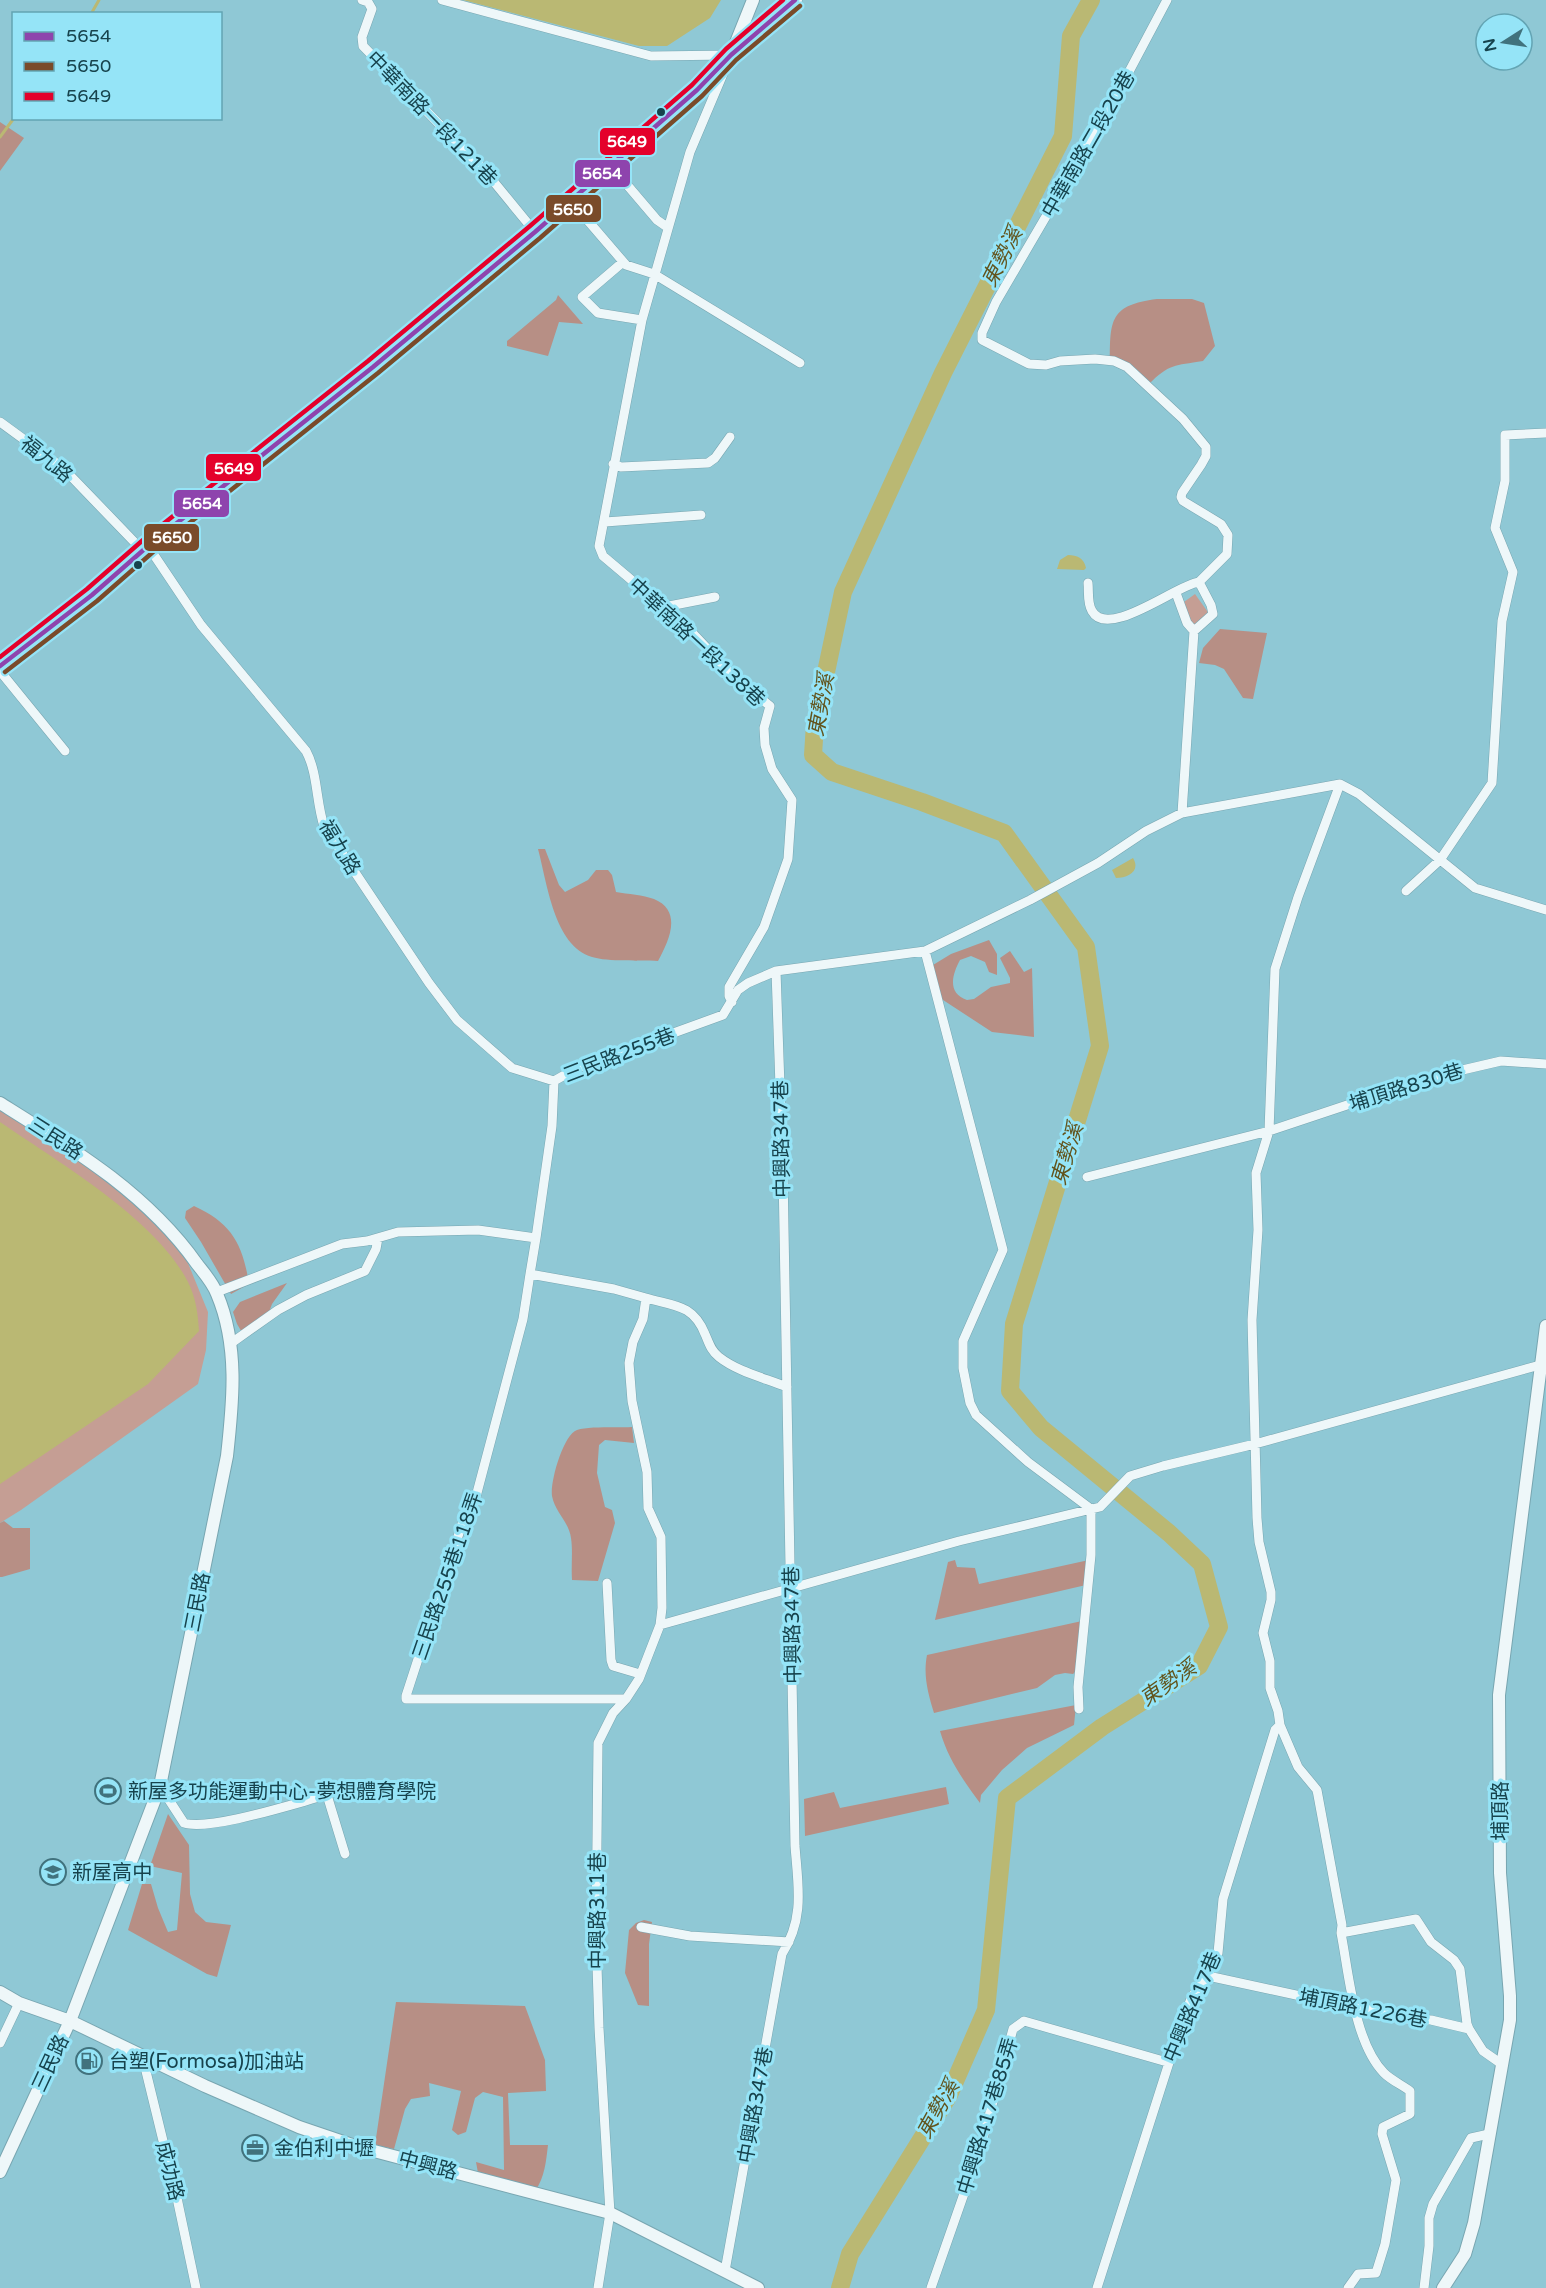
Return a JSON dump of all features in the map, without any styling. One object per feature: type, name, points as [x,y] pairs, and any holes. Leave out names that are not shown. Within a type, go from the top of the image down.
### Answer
[{"type":"main road","points":[[0,666],[92,595],[145,548],[373,367],[535,232],[697,90],[731,55],[795,0]]},
{"type":"street","name":"中華南路一段121巷","points":[[362,0],[368,2],[372,9],[362,37],[363,46],[485,171],[535,232]]},
{"type":"street","points":[[442,0],[651,56],[731,55],[753,0]]},
{"type":"street","name":"中華南路二段20巷","points":[[1167,0],[1114,100],[996,302],[982,333],[982,340],[1035,365],[1073,359],[1114,362],[1127,367],[1183,419],[1206,447],[1206,456],[1181,497],[1183,501],[1221,524],[1228,535],[1227,554],[1198,582]]},
{"type":"street","name":"中華南路一段138巷","points":[[731,55],[690,152],[654,274],[642,320],[600,546],[603,556],[664,607],[717,656],[734,677],[770,706],[764,728],[765,745],[772,769],[792,800],[788,859],[764,927],[729,987],[732,1002]]},
{"type":"street","points":[[611,166],[657,220],[667,227]]},
{"type":"street","points":[[571,201],[623,262],[654,274],[800,363]]},
{"type":"street","points":[[623,262],[582,297],[598,313],[642,320]]},
{"type":"street","name":"福九路","points":[[0,422],[63,468],[145,548],[201,625],[306,752],[312,769],[318,811],[324,826],[429,983],[457,1020],[512,1068],[554,1082]]},
{"type":"street","points":[[1406,891],[1440,860],[1492,783],[1502,621],[1512,572],[1495,528],[1505,481],[1505,435],[1546,433]]},
{"type":"street","points":[[614,464],[621,467],[708,463],[715,458],[730,437]]},
{"type":"street","points":[[605,522],[701,515]]},
{"type":"street","points":[[1088,583],[1092,611],[1096,616],[1117,619],[1198,582],[1211,605],[1213,615],[1194,631]]},
{"type":"street","points":[[1176,593],[1187,623],[1194,631],[1182,813]]},
{"type":"street","points":[[664,607],[716,597]]},
{"type":"street","points":[[0,671],[65,751]]},
{"type":"street","points":[[1348,2288],[1358,2274],[1376,2273],[1385,2244],[1396,2180],[1383,2142],[1383,2127],[1410,2114],[1410,2091],[1385,2073],[1367,2046],[1356,2008],[1341,1933],[1342,1924],[1317,1791],[1298,1767],[1280,1725],[1270,1688],[1270,1661],[1263,1633],[1271,1600],[1258,1534],[1252,1320],[1258,1230],[1257,1173],[1269,1131],[1275,969],[1298,897],[1340,783],[1359,794],[1475,888],[1546,910]]},
{"type":"street","name":"三民路255巷","points":[[530,1274],[552,1126],[554,1082],[577,1068],[723,1015],[738,990],[776,970],[925,951],[1030,900],[1098,863],[1146,831],[1182,813],[1340,783]]},
{"type":"street","points":[[925,951],[1003,1250],[963,1341],[963,1368],[970,1403],[976,1415],[1028,1462],[1096,1508]]},
{"type":"street","name":"中興路347巷","points":[[725,2271],[782,1954],[795,1928],[800,1892],[795,1846],[787,1387],[776,970]]},
{"type":"street","name":"埔頂路830巷","points":[[1088,1177],[1269,1131],[1428,1078],[1501,1061],[1546,1064]]},
{"type":"street","name":"三民路","points":[[0,1103],[110,1175],[176,1236],[216,1292],[224,1313],[233,1362],[233,1404],[227,1456],[160,1786],[70,2021],[0,2172]]},
{"type":"street","points":[[216,1292],[342,1244],[367,1241],[398,1232],[478,1230],[536,1238]]},
{"type":"street","points":[[230,1344],[278,1310],[306,1294],[365,1271],[376,1249],[378,1238]]},
{"type":"street","points":[[530,1274],[605,1287],[679,1307],[695,1314],[712,1352],[736,1367],[787,1387]]},
{"type":"street","name":"三民路255巷118弄","points":[[530,1274],[523,1318],[473,1508],[464,1521],[406,1700],[626,1699]]},
{"type":"street","name":"中興路311巷","points":[[598,2288],[610,2213],[596,1935],[598,1743],[613,1713],[626,1699],[640,1674],[660,1625],[662,1608],[661,1537],[648,1508],[646,1472],[632,1401],[629,1363],[633,1342],[643,1319],[646,1298]]},
{"type":"street","name":"埔頂路","points":[[1443,2288],[1465,2254],[1474,2223],[1510,2020],[1500,1874],[1499,1695],[1546,1326]]},
{"type":"street","points":[[660,1625],[959,1541],[1096,1508],[1130,1476],[1540,1365]]},
{"type":"street","points":[[1079,1709],[1078,1687],[1096,1508]]},
{"type":"street","points":[[607,1583],[613,1666],[640,1674]]},
{"type":"street","name":"中興路417巷","points":[[1096,2288],[1167,2062],[1173,2052],[1191,1996],[1208,1976],[1218,1953],[1223,1899],[1275,1730],[1280,1725]]},
{"type":"street","points":[[160,1786],[184,1824],[194,1826],[327,1795],[345,1854]]},
{"type":"street","points":[[1341,1933],[1416,1919],[1431,1942],[1454,1960],[1460,1969],[1467,2024],[1483,2051],[1503,2065]]},
{"type":"street","points":[[641,1926],[690,1936],[789,1942]]},
{"type":"street","name":"埔頂路1226巷","points":[[1208,1976],[1356,2008],[1387,2012],[1407,2019],[1431,2020],[1470,2028]]},
{"type":"street","name":"中興路","points":[[0,1992],[19,2003],[70,2021],[205,2086],[299,2127],[355,2146],[610,2213],[758,2288]]},
{"type":"street","points":[[0,2043],[19,2003]]},
{"type":"street","name":"中興路417巷85弄","points":[[930,2288],[981,2145],[1013,2030],[1017,2025],[1024,2021],[1167,2062]]},
{"type":"street","name":"成功路","points":[[142,2055],[177,2198],[196,2288]]},
{"type":"street","points":[[1424,2288],[1433,2204],[1471,2138],[1489,2134]]},
{"type":"shaded area","points":[[463,0],[721,0],[710,18],[667,46],[639,46]]},
{"type":"shaded area","points":[[0,122],[24,138],[0,171]]},
{"type":"shaded area","points":[[558,295],[583,324],[559,322],[548,356],[507,346],[507,341],[556,300]]},
{"type":"shaded area","points":[[1157,299],[1192,299],[1204,303],[1215,346],[1203,361],[1167,369],[1148,385],[1128,370],[1110,362],[1112,325],[1121,310],[1130,305]]},
{"type":"shaded area","points":[[1068,555],[1080,558],[1086,568],[1084,570],[1057,569],[1060,560]]},
{"type":"shaded area","points":[[1195,594],[1210,615],[1195,635],[1184,602]]},
{"type":"shaded area","points":[[1220,629],[1267,633],[1253,699],[1243,698],[1224,669],[1199,663],[1203,648]]},
{"type":"shaded area","points":[[538,849],[545,849],[559,885],[565,892],[588,880],[596,870],[608,870],[612,875],[616,892],[654,899],[663,904],[671,919],[671,927],[658,961],[599,959],[579,951],[569,940],[554,911]]},
{"type":"shaded area","points":[[1133,858],[1135,867],[1132,873],[1116,878],[1112,870]]},
{"type":"shaded area","points":[[989,940],[997,954],[997,975],[989,972],[985,962],[971,956],[960,960],[953,977],[956,993],[967,1000],[974,999],[991,987],[1010,983],[1010,978],[1000,958],[1010,951],[1024,972],[1032,968],[1034,1037],[992,1032],[940,998],[933,965],[951,954]]},
{"type":"shaded area","points":[[0,1109],[90,1164],[181,1246],[208,1312],[206,1350],[198,1384],[0,1523]]},
{"type":"shaded area","points":[[0,1122],[104,1193],[153,1236],[173,1259],[188,1282],[196,1306],[199,1331],[148,1384],[0,1484]]},
{"type":"shaded area","points":[[194,1206],[227,1228],[239,1247],[249,1284],[231,1294],[185,1218],[186,1211]]},
{"type":"shaded area","points":[[287,1283],[272,1304],[265,1323],[243,1334],[233,1312],[240,1302]]},
{"type":"shaded area","points":[[632,1427],[634,1443],[605,1440],[599,1445],[597,1473],[605,1507],[612,1510],[615,1523],[598,1581],[572,1580],[570,1532],[552,1496],[555,1470],[562,1449],[577,1430]]},
{"type":"shaded area","points":[[4,1521],[13,1528],[30,1528],[30,1569],[0,1577],[0,1523]]},
{"type":"shaded area","points":[[955,1560],[957,1567],[975,1568],[979,1584],[1089,1560],[1086,1585],[935,1620],[948,1562]]},
{"type":"shaded area","points":[[1082,1621],[1076,1671],[1073,1674],[1055,1675],[1037,1688],[934,1713],[926,1677],[927,1655]]},
{"type":"shaded area","points":[[1076,1705],[1074,1725],[1027,1748],[1002,1770],[981,1795],[980,1803],[952,1760],[940,1731]]},
{"type":"shaded area","points":[[946,1787],[949,1804],[805,1836],[804,1799],[834,1792],[840,1808]]},
{"type":"shaded area","points":[[168,1814],[189,1845],[190,1894],[195,1912],[206,1922],[231,1925],[217,1977],[207,1974],[128,1930],[142,1884],[151,1884],[168,1932],[177,1930],[182,1873],[150,1866]]},
{"type":"shaded area","points":[[644,1920],[652,1922],[649,1944],[649,2006],[638,2005],[625,1973],[629,1930],[636,1923]]},
{"type":"shaded area","points":[[396,2002],[525,2006],[545,2060],[546,2091],[508,2093],[510,2145],[548,2145],[543,2175],[535,2191],[478,2173],[476,2162],[504,2170],[503,2097],[483,2092],[475,2098],[466,2132],[458,2135],[452,2130],[461,2091],[429,2083],[430,2096],[411,2099],[405,2109],[394,2149],[375,2145]]},
{"type":"waterway","points":[[92,12],[99,0]]},
{"type":"waterway","name":"東勢溪","points":[[840,2288],[850,2254],[949,2095],[986,2010],[1007,1798],[1102,1727],[1199,1666],[1219,1627],[1202,1564],[1169,1533],[1041,1428],[1010,1391],[1014,1324],[1100,1046],[1086,947],[1004,833],[922,802],[832,772],[813,755],[815,724],[843,592],[943,373],[1063,136],[1071,36],[1091,0]]},
{"type":"waterway","points":[[0,137],[13,120]]},
{"type":"transit line","name":"5649","points":[[0,657],[368,361],[530,226],[692,85],[726,49],[783,0]]},
{"type":"transit line","name":"5654","points":[[0,666],[92,595],[148,546],[373,367],[535,232],[697,90],[731,55],[795,0]]},
{"type":"transit line","name":"5650","points":[[5,672],[97,601],[153,552],[378,373],[540,238],[702,96],[736,60],[800,6]]},
{"type":"place","name":"新屋多功能運動中心-夢想體育學院","points":[[108,1791]]},
{"type":"place","name":"新屋高中","points":[[53,1872]]},
{"type":"place","name":"台塑(Formosa)加油站","points":[[89,2061]]},
{"type":"place","name":"金伯利中壢","points":[[255,2148]]}]
